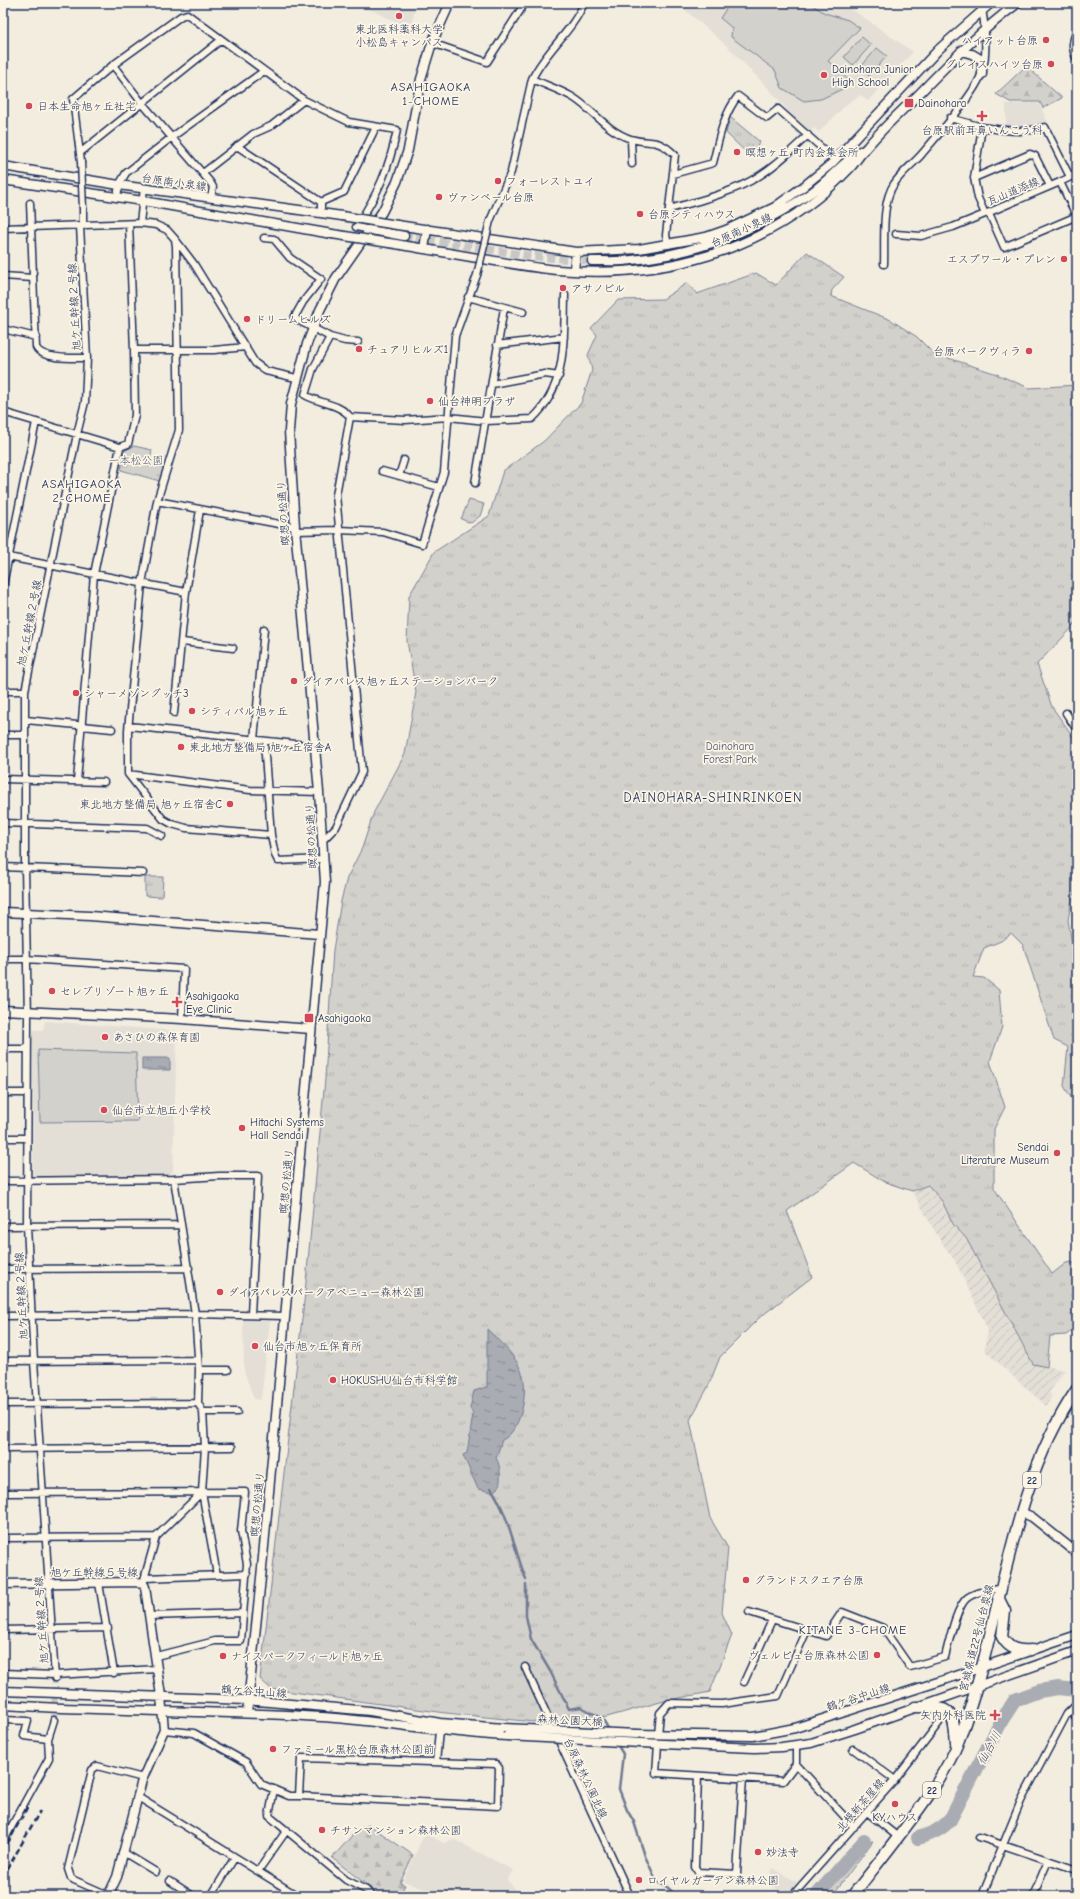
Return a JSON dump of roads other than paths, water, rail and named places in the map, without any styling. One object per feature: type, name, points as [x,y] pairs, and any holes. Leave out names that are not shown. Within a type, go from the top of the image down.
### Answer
[{"type":"main road","name":"宮城県道22号仙台泉線","points":[[852,1896],[901,1833],[938,1781],[956,1747],[982,1667],[999,1593],[1021,1512],[1047,1441],[1067,1403],[1077,1389]]},
{"type":"main road","points":[[999,1593],[1005,1611],[1002,1637],[1007,1645],[1016,1650],[1031,1650]]},
{"type":"main road","points":[[916,1707],[940,1707],[947,1710],[955,1723],[956,1747]]},
{"type":"street","name":"瞑想の松通り","points":[[247,1714],[247,1700],[260,1593],[324,882],[320,792],[295,529],[289,432],[291,404],[296,378],[312,328],[336,278],[371,230],[388,201],[405,161],[421,79],[432,43],[450,3]]},
{"type":"street","points":[[432,43],[487,62],[525,3]]},
{"type":"street","points":[[157,501],[295,529],[383,532],[422,544],[444,472],[455,336],[477,275],[490,221],[511,172],[532,79],[537,67],[575,22],[584,3]]},
{"type":"street","points":[[784,209],[827,173],[834,161],[981,6],[991,3]]},
{"type":"street","name":"台原南小泉線","points":[[143,201],[541,268],[610,272],[670,266],[704,258],[733,247],[776,226],[802,210],[851,166],[867,146],[961,51],[984,30],[1018,3]]},
{"type":"street","points":[[884,264],[885,219],[894,184],[921,155],[969,95],[982,74],[986,57],[981,6]]},
{"type":"street","points":[[212,198],[213,187],[203,173],[142,102],[113,65],[181,16],[187,14],[304,100],[349,122],[397,130],[392,153],[380,189],[356,227],[404,236]]},
{"type":"street","points":[[1077,31],[1072,41],[1074,54],[1077,59]]},
{"type":"street","points":[[80,152],[221,40]]},
{"type":"street","points":[[961,51],[972,54],[982,60],[982,74]]},
{"type":"street","name":"旭ケ丘幹線２号線","points":[[55,1676],[34,1361],[27,1226],[26,1180],[28,1010],[25,867],[25,691],[77,434],[86,402],[82,226],[83,208],[81,162],[73,99],[113,65]]},
{"type":"street","points":[[117,197],[119,185],[126,173],[172,137],[264,71]]},
{"type":"street","points":[[532,79],[574,98],[594,116],[622,135],[631,139],[659,142],[675,155],[666,235],[668,245]]},
{"type":"street","points":[[673,174],[713,163],[729,107],[738,96],[767,118],[778,109],[808,135],[834,161]]},
{"type":"street","points":[[203,173],[253,134],[271,126],[304,100]]},
{"type":"street","points":[[950,118],[982,127],[1015,132],[1035,130],[1045,127],[1070,177]]},
{"type":"street","points":[[321,202],[344,192],[376,127]]},
{"type":"street","name":"瓦山道添線","points":[[982,127],[974,178],[978,198],[987,214],[1077,174]]},
{"type":"street","points":[[669,209],[725,192],[758,176],[782,159],[808,135]]},
{"type":"street","points":[[631,139],[632,164]]},
{"type":"street","points":[[237,146],[321,202]]},
{"type":"street","points":[[592,261],[631,261],[700,249],[747,229],[812,192],[853,156],[867,146]]},
{"type":"street","points":[[974,178],[1030,154],[1036,156],[1050,186]]},
{"type":"street","name":"台原南小泉線","points":[[3,166],[119,185],[342,216],[576,252],[639,249],[706,237],[743,223],[775,206],[804,186],[834,161]]},
{"type":"street","points":[[3,180],[143,201]]},
{"type":"street","points":[[896,234],[921,236],[952,228],[987,214],[1004,247],[1077,216],[1060,182]]},
{"type":"street","points":[[140,223],[144,188]]},
{"type":"street","points":[[321,202],[321,213]]},
{"type":"street","points":[[30,203],[36,347],[40,352],[52,356],[86,358]]},
{"type":"street","points":[[3,228],[140,223],[156,225],[167,230],[194,264],[255,363],[266,371],[296,378]]},
{"type":"street","points":[[3,412],[120,447],[128,444],[135,415],[129,224]]},
{"type":"street","points":[[424,249],[427,229]]},
{"type":"street","points":[[264,238],[274,239],[290,258],[321,279],[294,318],[330,337],[345,341],[358,342]]},
{"type":"street","points":[[175,239],[178,430],[157,501],[142,584],[129,726],[128,774],[163,819],[172,824],[186,828],[271,835]]},
{"type":"street","points":[[574,271],[576,252]]},
{"type":"street","points":[[3,276],[33,278]]},
{"type":"street","points":[[330,337],[313,370],[305,395],[333,406],[348,414],[350,417],[405,420],[449,417],[486,421],[532,420],[543,409],[559,376],[564,337],[565,295]]},
{"type":"street","points":[[468,297],[504,308],[524,312]]},
{"type":"street","points":[[475,483],[504,308]]},
{"type":"street","points":[[3,329],[36,337]]},
{"type":"street","points":[[497,345],[564,337]]},
{"type":"street","points":[[134,350],[214,350],[246,347]]},
{"type":"street","points":[[492,384],[546,374],[559,376]]},
{"type":"street","points":[[323,840],[336,827],[362,772],[336,495],[350,417]]},
{"type":"street","points":[[3,585],[6,557],[36,422]]},
{"type":"street","points":[[77,781],[80,725],[94,574],[120,447]]},
{"type":"street","points":[[399,476],[404,460]]},
{"type":"street","points":[[382,471],[440,487]]},
{"type":"street","points":[[174,713],[186,592],[200,510]]},
{"type":"street","points":[[6,557],[186,592]]},
{"type":"street","points":[[254,740],[264,629]]},
{"type":"street","points":[[182,642],[233,648]]},
{"type":"street","points":[[3,691],[25,691]]},
{"type":"street","points":[[1066,712],[1077,730]]},
{"type":"street","points":[[26,720],[112,729]]},
{"type":"street","points":[[129,726],[264,742],[315,746]]},
{"type":"street","points":[[3,735],[26,735]]},
{"type":"street","points":[[264,742],[271,835],[275,855],[278,861],[324,859]]},
{"type":"street","points":[[128,774],[250,790],[320,792]]},
{"type":"street","points":[[3,779],[104,782]]},
{"type":"street","points":[[3,823],[146,828],[162,836]]},
{"type":"street","points":[[3,867],[143,873]]},
{"type":"street","points":[[3,912],[224,926],[319,934]]},
{"type":"street","points":[[3,959],[26,959],[184,969],[182,1019]]},
{"type":"street","points":[[3,1010],[28,1010],[182,1019],[311,1029]]},
{"type":"street","points":[[3,1049],[27,1049]]},
{"type":"street","points":[[3,1093],[27,1093]]},
{"type":"street","points":[[3,1138],[27,1138]]},
{"type":"street","points":[[3,1181],[174,1179],[219,1176],[258,1176],[251,1314]]},
{"type":"street","points":[[174,1179],[195,1314],[199,1370],[198,1403],[204,1412],[205,1447],[202,1492],[217,1575]]},
{"type":"street","points":[[3,1226],[180,1225]]},
{"type":"street","points":[[3,1269],[188,1268]]},
{"type":"street","points":[[3,1316],[251,1314],[285,1316]]},
{"type":"street","points":[[3,1361],[198,1360]]},
{"type":"street","points":[[199,1370],[228,1370]]},
{"type":"street","points":[[3,1404],[198,1403]]},
{"type":"street","points":[[204,1412],[237,1412]]},
{"type":"street","points":[[3,1449],[232,1447]]},
{"type":"street","points":[[202,1492],[156,1537],[144,1580],[247,1574]]},
{"type":"street","points":[[3,1493],[245,1492],[241,1531],[247,1564],[247,1574],[241,1641],[215,1641],[156,1656]]},
{"type":"street","points":[[1021,1512],[1032,1517],[1077,1553]]},
{"type":"street","points":[[3,1538],[156,1537]]},
{"type":"street","name":"旭ケ丘幹線５号線","points":[[3,1584],[99,1583],[144,1580],[158,1669],[164,1730]]},
{"type":"street","points":[[99,1583],[108,1628],[114,1673]]},
{"type":"street","points":[[749,1612],[826,1636],[842,1612],[883,1628],[910,1667],[945,1657],[959,1611],[967,1598],[986,1590],[999,1593]]},
{"type":"street","points":[[150,1616],[243,1613]]},
{"type":"street","points":[[744,1682],[772,1620]]},
{"type":"street","points":[[3,1630],[108,1628]]},
{"type":"street","points":[[658,1735],[660,1712],[669,1703],[722,1704],[778,1696],[807,1630]]},
{"type":"street","name":"鶴ケ谷中山線","points":[[637,1734],[753,1736],[777,1732],[822,1720],[1077,1634]]},
{"type":"street","name":"森林公園大橋","points":[[3,1705],[163,1710],[342,1719],[439,1731],[641,1744],[724,1748],[796,1745],[835,1736],[1077,1651]]},
{"type":"street","name":"台原森林公園北線","points":[[524,1667],[630,1896]]},
{"type":"street","points":[[3,1673],[55,1676],[158,1669]]},
{"type":"street","name":"鶴ケ谷中山線","points":[[3,1691],[247,1700],[370,1711],[440,1723],[503,1728]]},
{"type":"street","points":[[1076,1706],[1077,1717]]},
{"type":"street","points":[[982,1896],[1021,1801],[1067,1714],[1076,1706]]},
{"type":"street","points":[[3,1720],[28,1721],[24,1736],[48,1739]]},
{"type":"street","points":[[3,1842],[49,1758],[48,1739],[54,1720]]},
{"type":"street","name":"北根新茶屋線","points":[[792,1896],[895,1780],[939,1723]]},
{"type":"street","name":"森林公園大橋","points":[[503,1728],[637,1734]]},
{"type":"street","points":[[143,1778],[97,1766],[92,1770],[68,1869],[71,1878],[108,1896],[117,1877],[143,1778],[164,1730],[194,1733],[246,1762],[261,1784],[289,1796],[498,1806],[499,1768],[496,1764],[301,1758],[298,1796]]},
{"type":"street","points":[[436,1762],[439,1731]]},
{"type":"street","points":[[658,1744],[656,1773],[783,1781],[796,1764],[796,1745]]},
{"type":"street","points":[[853,1749],[895,1780]]},
{"type":"street","points":[[796,1764],[854,1827]]},
{"type":"street","points":[[698,1776],[695,1867],[698,1872],[706,1873],[737,1874],[743,1778]]},
{"type":"street","points":[[274,1789],[269,1816],[346,1880],[366,1890],[372,1896]]},
{"type":"street","points":[[138,1797],[298,1896]]},
{"type":"street","points":[[867,1812],[890,1830],[901,1833]]},
{"type":"street","points":[[3,1826],[10,1830]]},
{"type":"street","points":[[258,1871],[287,1830]]},
{"type":"street","points":[[978,1837],[1077,1870]]},
{"type":"street","points":[[123,1852],[156,1872]]},
{"type":"street","points":[[211,1896],[235,1857]]},
{"type":"street","points":[[1033,1896],[1048,1861]]},
{"type":"street","points":[[170,1881],[193,1896]]},
{"type":"water","points":[[142,1058],[170,1058],[170,1070],[142,1070]]},
{"type":"water","points":[[487,1329],[516,1360],[524,1381],[524,1400],[522,1410],[514,1429],[509,1436],[502,1440],[496,1458],[500,1468],[500,1483],[499,1487],[492,1492],[478,1489],[463,1455],[467,1453],[473,1414],[470,1408],[474,1391],[487,1387]]},
{"type":"waterway","points":[[491,1488],[503,1510],[526,1579]]},
{"type":"waterway","points":[[526,1585],[526,1616],[531,1639],[550,1671],[569,1709],[581,1707],[602,1718],[615,1740]]},
{"type":"waterway","name":"仙台川","points":[[918,1838],[936,1831],[950,1820],[1002,1720],[1015,1700],[1039,1691],[1058,1688],[1077,1690]]},
{"type":"waterway","points":[[617,1744],[623,1754],[619,1789],[627,1810],[634,1822],[645,1856],[657,1882],[667,1887],[677,1896]]},
{"type":"waterway","name":"仙台川","points":[[816,1896],[864,1841]]},
{"type":"tunnel","points":[[404,236],[530,256],[592,261]]},
{"type":"tunnel","points":[[54,1720],[55,1678]]},
{"type":"railway","points":[[3,1852],[29,1804]]},
{"type":"railway","points":[[3,1877],[40,1811]]},
{"type":"place","name":"東北医科薬科大学 小松島キャンパス","points":[[399,16]]},
{"type":"place","name":"ハイアット台原","points":[[1046,40]]},
{"type":"place","name":"グレイスハイツ台原","points":[[1051,64]]},
{"type":"place","name":"Dainohara Junior High School","points":[[824,75]]},
{"type":"place","name":"Dainohara","points":[[909,103]]},
{"type":"place","name":"日本生命旭ヶ丘社宅","points":[[29,106]]},
{"type":"place","name":"台原駅前耳鼻いんこう科","points":[[982,116]]},
{"type":"place","name":"瞑想ヶ丘 町内会集会所","points":[[737,152]]},
{"type":"place","name":"フォーレストユイ","points":[[498,181]]},
{"type":"place","name":"ヴァンベール台原","points":[[439,197]]},
{"type":"place","name":"台原シティハウス","points":[[640,214]]},
{"type":"place","name":"エスプワール・プレン","points":[[1064,259]]},
{"type":"place","name":"アサノビル","points":[[563,288]]},
{"type":"place","name":"ドリームヒルズ","points":[[247,319]]},
{"type":"place","name":"チュアリヒルズ1","points":[[359,349]]},
{"type":"place","name":"台原パークヴィラ","points":[[1029,351]]},
{"type":"place","name":"仙台神明プラザ","points":[[430,401]]},
{"type":"place","name":"ダイアパレス旭ヶ丘ステーションパーク","points":[[294,681]]},
{"type":"place","name":"シャーメゾングッチ3","points":[[76,693]]},
{"type":"place","name":"シティパル旭ヶ丘","points":[[192,711]]},
{"type":"place","name":"東北地方整備局 旭ヶ丘宿舎A","points":[[181,747]]},
{"type":"place","name":"東北地方整備局 旭ヶ丘宿舎C","points":[[230,804]]},
{"type":"place","name":"セレブリゾート旭ヶ丘","points":[[52,991]]},
{"type":"place","name":"Asahigaoka Eye Clinic","points":[[177,1002]]},
{"type":"place","name":"Asahigaoka","points":[[309,1018]]},
{"type":"place","name":"あさひの森保育園","points":[[105,1037]]},
{"type":"place","name":"仙台市立旭丘小学校","points":[[104,1110]]},
{"type":"place","name":"Hitachi Systems Hall Sendai","points":[[242,1128]]},
{"type":"place","name":"Sendai Literature Museum","points":[[1057,1153]]},
{"type":"place","name":"ダイアパレスパークアベニュー森林公園","points":[[220,1292]]},
{"type":"place","name":"仙台市旭ヶ丘保育所","points":[[255,1346]]},
{"type":"place","name":"HOKUSHU仙台市科学館","points":[[333,1380]]},
{"type":"place","name":"グランドスクエア台原","points":[[746,1580]]},
{"type":"place","name":"ヴェルビュ台原森林公園","points":[[877,1655]]},
{"type":"place","name":"ナイスパークフィールド旭ヶ丘","points":[[223,1656]]},
{"type":"place","name":"矢内外科医院","points":[[995,1715]]},
{"type":"place","name":"ファミール黒松台原森林公園前","points":[[273,1749]]},
{"type":"place","name":"KYハウス","points":[[895,1804]]},
{"type":"place","name":"チサンマンション森林公園","points":[[322,1830]]},
{"type":"place","name":"妙法寺","points":[[758,1852]]},
{"type":"place","name":"ロイヤルガーデン森林公園","points":[[639,1880]]},
{"type":"district","name":"ASAHIGAOKA 1-CHOME","points":[[431,94]]},
{"type":"district","name":"ASAHIGAOKA 2-CHOME","points":[[82,491]]},
{"type":"district","name":"DAINOHARA-SHINRINKOEN","points":[[713,797]]},
{"type":"district","name":"KITANE 3-CHOME","points":[[853,1630]]},
{"type":"park label","name":"一本松公園","points":[[136,460]]},
{"type":"park label","name":"Dainohara Forest Park","points":[[730,752]]}]
